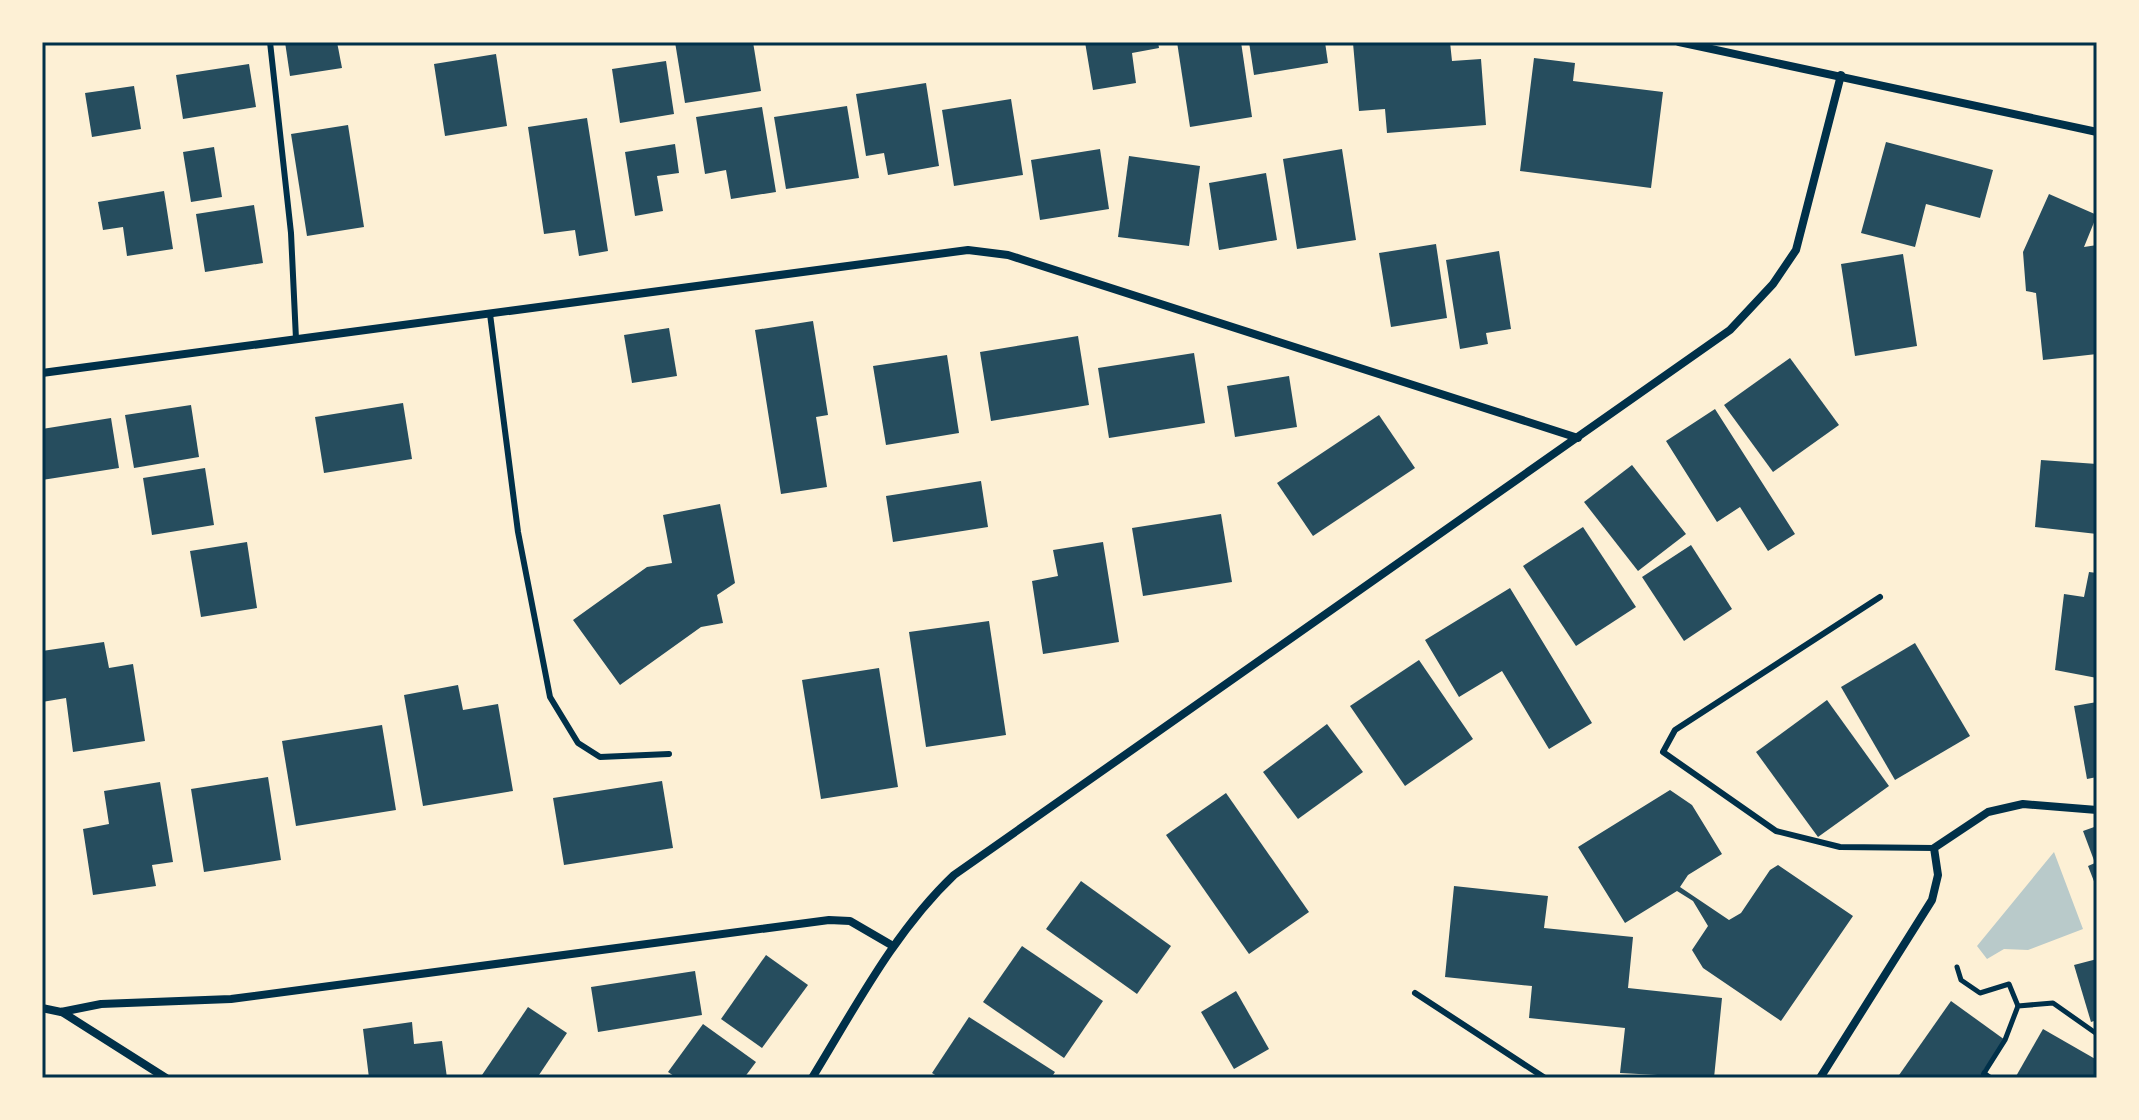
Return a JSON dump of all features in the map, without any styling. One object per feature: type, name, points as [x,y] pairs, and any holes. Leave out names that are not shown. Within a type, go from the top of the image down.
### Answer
[{"type":"street","points":[[1679,42],[2097,132]]},
{"type":"street","points":[[812,1078],[893,946],[929,898],[954,875],[1730,330],[1773,284],[1796,250],[1841,75]]},
{"type":"street","points":[[42,373],[968,250],[1008,255],[1578,438]]},
{"type":"street","points":[[1820,1078],[1932,900],[1938,875],[1934,848],[1988,812],[2023,804],[2097,810]]},
{"type":"street","points":[[61,1012],[101,1004],[231,999],[829,920],[859,924],[893,946]]},
{"type":"street","points":[[42,1008],[61,1012],[166,1078]]},
{"type":"lane","points":[[270,42],[291,233],[296,339]]},
{"type":"lane","points":[[490,314],[518,532],[550,697],[578,743],[600,757],[669,754]]},
{"type":"lane","points":[[1880,597],[1675,730],[1663,752],[1776,831],[1840,847],[1934,848]]},
{"type":"lane","points":[[1415,993],[1545,1078]]},
{"type":"path","points":[[1957,967],[1961,980],[1980,993],[2009,984],[2018,1006],[2005,1040],[1982,1076],[1991,1078]]},
{"type":"path","points":[[2018,1006],[2053,1003],[2097,1034]]},
{"type":"shaded area","points":[[2054,852],[2083,929],[2028,950],[2004,949],[1987,959],[1977,946]]},
{"type":"building","points":[[285,42],[337,42],[342,68],[290,76]]},
{"type":"building","points":[[675,42],[753,42],[761,91],[685,103]]},
{"type":"building","points":[[1085,42],[1158,42],[1159,48],[1132,53],[1136,83],[1093,90]]},
{"type":"building","points":[[1177,42],[1241,42],[1252,117],[1190,127]]},
{"type":"building","points":[[1249,42],[1325,42],[1328,63],[1254,75]]},
{"type":"building","points":[[1450,42],[1452,61],[1481,59],[1486,125],[1387,133],[1385,109],[1359,111],[1353,43]]},
{"type":"building","points":[[496,54],[507,126],[445,136],[434,64]]},
{"type":"building","points":[[1534,58],[1575,63],[1573,81],[1663,92],[1651,188],[1520,171]]},
{"type":"building","points":[[666,61],[674,114],[620,123],[612,69]]},
{"type":"building","points":[[249,64],[256,107],[183,119],[176,75]]},
{"type":"building","points":[[926,83],[939,166],[888,175],[884,153],[866,156],[856,94]]},
{"type":"building","points":[[134,86],[141,129],[92,137],[85,93]]},
{"type":"building","points":[[1011,99],[1023,175],[954,186],[942,110]]},
{"type":"building","points":[[847,106],[859,178],[786,189],[774,117]]},
{"type":"building","points":[[762,107],[776,192],[731,199],[726,170],[705,174],[696,117]]},
{"type":"building","points":[[587,118],[608,251],[579,256],[575,230],[544,234],[528,127]]},
{"type":"building","points":[[348,125],[364,227],[307,236],[291,134]]},
{"type":"building","points":[[1886,142],[1993,170],[1980,218],[1926,204],[1915,247],[1861,233]]},
{"type":"building","points":[[675,144],[679,173],[657,176],[663,211],[635,216],[625,152]]},
{"type":"building","points":[[214,147],[222,197],[191,202],[183,152]]},
{"type":"building","points":[[1100,149],[1109,209],[1040,220],[1031,160]]},
{"type":"building","points":[[1342,149],[1356,240],[1297,249],[1283,159]]},
{"type":"building","points":[[1129,156],[1200,166],[1189,246],[1118,237]]},
{"type":"building","points":[[1266,173],[1277,240],[1219,250],[1209,183]]},
{"type":"building","points":[[164,191],[173,249],[127,256],[123,227],[103,230],[98,202]]},
{"type":"building","points":[[2049,194],[2097,215],[2084,247],[2097,245],[2097,354],[2043,360],[2036,293],[2026,291],[2023,252]]},
{"type":"building","points":[[254,205],[263,263],[205,272],[196,214]]},
{"type":"building","points":[[1436,244],[1447,318],[1391,327],[1379,253]]},
{"type":"building","points":[[1499,251],[1511,329],[1486,333],[1488,344],[1460,349],[1446,260]]},
{"type":"building","points":[[1903,254],[1917,346],[1855,356],[1841,264]]},
{"type":"building","points":[[813,321],[828,415],[816,417],[827,487],[781,494],[755,330]]},
{"type":"building","points":[[669,328],[677,376],[632,383],[624,335]]},
{"type":"building","points":[[1078,336],[1089,405],[991,421],[980,352]]},
{"type":"building","points":[[1194,353],[1205,423],[1109,438],[1098,368]]},
{"type":"building","points":[[947,355],[959,433],[886,445],[873,366]]},
{"type":"building","points":[[1790,358],[1839,425],[1773,472],[1724,405]]},
{"type":"building","points":[[1289,376],[1297,427],[1235,437],[1227,386]]},
{"type":"building","points":[[403,403],[412,459],[324,473],[315,417]]},
{"type":"building","points":[[191,405],[199,457],[134,468],[125,415]]},
{"type":"building","points":[[1715,409],[1795,534],[1768,551],[1740,507],[1717,522],[1666,441]]},
{"type":"building","points":[[1379,415],[1415,468],[1313,536],[1277,483]]},
{"type":"building","points":[[111,418],[119,468],[42,480],[42,429]]},
{"type":"building","points":[[2041,460],[2097,464],[2097,534],[2035,527]]},
{"type":"building","points":[[1632,465],[1686,534],[1638,571],[1584,502]]},
{"type":"building","points":[[205,468],[214,525],[152,535],[143,478]]},
{"type":"building","points":[[981,481],[988,527],[893,542],[886,496]]},
{"type":"building","points":[[720,504],[735,583],[717,595],[723,623],[701,627],[620,685],[573,620],[647,567],[672,563],[663,515]]},
{"type":"building","points":[[1221,514],[1232,582],[1143,596],[1132,528]]},
{"type":"building","points":[[1583,527],[1636,607],[1576,646],[1523,566]]},
{"type":"building","points":[[247,542],[257,608],[201,617],[190,551]]},
{"type":"building","points":[[1103,542],[1119,642],[1043,654],[1032,581],[1058,576],[1053,550]]},
{"type":"building","points":[[1691,545],[1732,609],[1684,641],[1642,577]]},
{"type":"building","points":[[2089,572],[2097,573],[2097,678],[2055,670],[2064,594],[2084,597]]},
{"type":"building","points":[[1510,588],[1592,723],[1549,749],[1502,671],[1459,697],[1425,640]]},
{"type":"building","points":[[989,621],[1006,735],[926,747],[909,632]]},
{"type":"building","points":[[104,642],[109,668],[133,664],[145,741],[73,752],[66,698],[42,702],[42,651]]},
{"type":"building","points":[[1915,643],[1970,736],[1895,780],[1841,687]]},
{"type":"building","points":[[1419,660],[1473,739],[1405,786],[1350,706]]},
{"type":"building","points":[[879,668],[898,787],[821,799],[802,680]]},
{"type":"building","points":[[458,685],[463,710],[498,704],[513,791],[423,806],[404,695]]},
{"type":"building","points":[[1827,700],[1889,786],[1818,837],[1756,752]]},
{"type":"building","points":[[2097,702],[2097,777],[2087,779],[2074,706]]},
{"type":"building","points":[[1327,724],[1363,772],[1298,819],[1263,772]]},
{"type":"building","points":[[382,725],[396,810],[296,826],[282,741]]},
{"type":"building","points":[[268,777],[281,860],[204,872],[191,789]]},
{"type":"building","points":[[662,781],[673,848],[564,865],[553,798]]},
{"type":"building","points":[[160,782],[173,862],[152,865],[156,886],[93,895],[83,829],[109,824],[104,791]]},
{"type":"building","points":[[1670,790],[1692,805],[1722,854],[1688,875],[1680,887],[1729,920],[1741,913],[1770,870],[1778,865],[1853,916],[1781,1021],[1703,968],[1692,950],[1708,926],[1693,901],[1677,891],[1625,923],[1578,847]]},
{"type":"building","points":[[1226,793],[1309,912],[1249,954],[1166,835]]},
{"type":"building","points":[[2097,826],[2097,889],[2088,866],[2095,863],[2083,831]]},
{"type":"building","points":[[1081,881],[1171,946],[1137,994],[1046,929]]},
{"type":"building","points":[[1454,886],[1548,896],[1544,928],[1633,937],[1628,988],[1722,998],[1714,1078],[1620,1073],[1625,1028],[1529,1018],[1532,986],[1445,977]]},
{"type":"building","points":[[1022,946],[1103,1001],[1064,1058],[983,1002]]},
{"type":"building","points":[[766,955],[808,985],[762,1048],[721,1019]]},
{"type":"building","points":[[2097,959],[2097,1020],[2091,1022],[2074,965]]},
{"type":"building","points":[[695,971],[702,1015],[598,1032],[591,987]]},
{"type":"building","points":[[1236,991],[1269,1049],[1234,1069],[1201,1012]]},
{"type":"building","points":[[1951,1001],[2005,1040],[1978,1078],[1897,1078]]},
{"type":"building","points":[[528,1007],[567,1033],[537,1078],[480,1078]]},
{"type":"building","points":[[969,1017],[1055,1072],[1051,1078],[940,1078],[932,1073]]},
{"type":"building","points":[[412,1022],[414,1044],[442,1041],[447,1078],[369,1078],[363,1029]]},
{"type":"building","points":[[703,1024],[756,1062],[744,1078],[677,1078],[668,1072]]},
{"type":"building","points":[[2043,1029],[2097,1060],[2097,1078],[2015,1078]]}]
